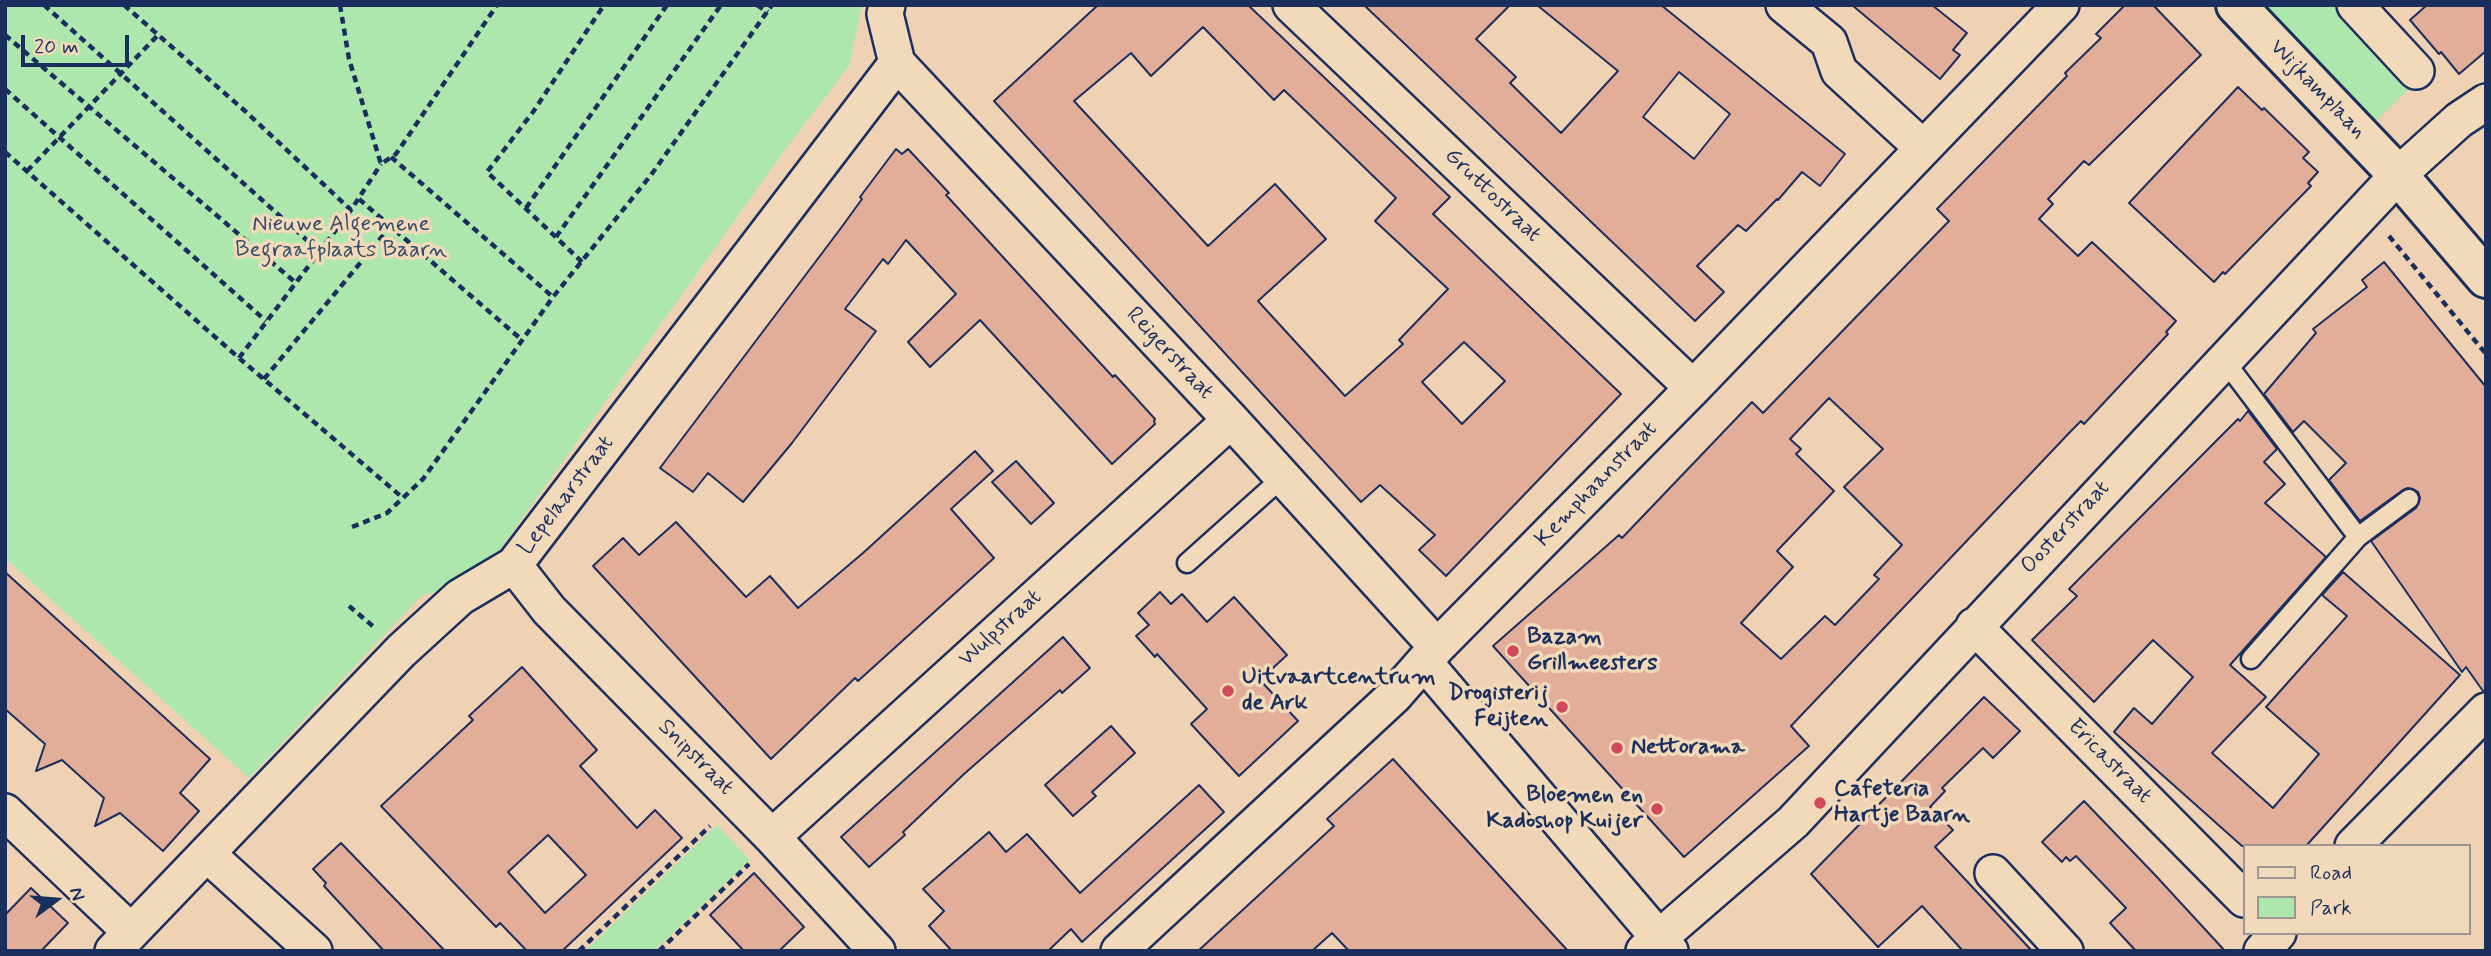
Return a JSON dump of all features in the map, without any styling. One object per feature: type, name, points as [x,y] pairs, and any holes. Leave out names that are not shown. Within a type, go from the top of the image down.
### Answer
[{"type":"street","points":[[887,5],[885,14],[897,63]]},
{"type":"street","name":"Gruttostraat","points":[[1291,5],[1693,388]]},
{"type":"street","points":[[1784,5],[1829,42],[1839,71],[1923,148]]},
{"type":"street","name":"Kemphaanstraat","points":[[1119,951],[1394,696],[1430,655],[1693,388],[2061,5]]},
{"type":"street","name":"Wijkamplaan","points":[[2236,5],[2398,175],[2486,278]]},
{"type":"street","points":[[2355,5],[2416,71]]},
{"type":"street","name":"Reigerstraat","points":[[897,63],[1283,477],[1430,655],[1658,946]]},
{"type":"street","name":"Lepelaarstraat","points":[[122,941],[401,651],[460,597],[514,565],[897,63]]},
{"type":"street","name":"Oosterstraat","points":[[1658,946],[1793,822],[2398,175],[2459,120],[2486,102]]},
{"type":"street","name":"Wulpstraat","points":[[772,837],[1231,420]]},
{"type":"street","name":"Snipstraat","points":[[514,565],[549,610],[772,837],[877,951]]},
{"type":"street","name":"Ericastraat","points":[[1974,626],[2242,897]]},
{"type":"street","points":[[2355,844],[2486,711]]},
{"type":"street","points":[[5,812],[122,941]]},
{"type":"street","points":[[207,854],[314,951]]},
{"type":"street","points":[[1993,873],[2065,951]]},
{"type":"street","points":[[2262,951],[2276,935]]},
{"type":"lane","points":[[2224,360],[2358,537]]},
{"type":"lane","points":[[1187,563],[1283,477]]},
{"type":"lane","points":[[2251,659],[2358,537],[2409,499]]},
{"type":"path","points":[[44,5],[319,251]]},
{"type":"path","points":[[124,5],[351,210]]},
{"type":"path","points":[[340,5],[349,59],[381,164]]},
{"type":"path","points":[[239,358],[351,210],[381,164],[396,154],[497,5]]},
{"type":"path","points":[[582,262],[487,172],[533,112],[604,5]]},
{"type":"path","points":[[526,208],[667,5]]},
{"type":"path","points":[[556,237],[721,5]]},
{"type":"path","points":[[757,5],[768,12]]},
{"type":"path","points":[[352,527],[387,513],[423,479],[553,297],[651,175],[772,5]]},
{"type":"path","points":[[5,35],[296,283]]},
{"type":"path","points":[[27,171],[158,35]]},
{"type":"path","points":[[5,89],[266,321]]},
{"type":"path","points":[[5,152],[403,498]]},
{"type":"path","points":[[391,157],[553,297]]},
{"type":"path","points":[[359,199],[522,340]]},
{"type":"path","points":[[2366,209],[2486,354]]},
{"type":"path","points":[[264,379],[390,227]]},
{"type":"path","points":[[579,951],[718,818]]},
{"type":"path","points":[[659,951],[755,859],[772,837]]},
{"type":"green space","name":"Nieuwe Algemene Begraafplaats Baarn","points":[[5,5],[862,5],[849,66],[784,151],[477,582],[421,596],[249,778],[5,558]]},
{"type":"green space","points":[[2259,5],[2333,5],[2409,89],[2374,123]]},
{"type":"green space","points":[[717,825],[750,860],[654,951],[585,951]]},
{"type":"building","points":[[1098,5],[1248,5],[1450,197],[1433,214],[1621,394],[1446,576],[1419,550],[1435,535],[1380,485],[1361,502],[994,101]],"holes":[[[1203,27],[1274,100],[1284,90],[1396,198],[1375,221],[1448,289],[1399,340],[1403,344],[1345,396],[1258,301],[1326,239],[1275,184],[1208,246],[1074,101],[1131,53],[1151,76]],[[1464,342],[1505,381],[1462,424],[1422,382]]]},
{"type":"building","points":[[1364,5],[1510,5],[1476,39],[1516,77],[1510,83],[1561,133],[1618,71],[1537,5],[1661,5],[1845,154],[1820,186],[1802,172],[1746,231],[1738,225],[1697,266],[1724,292],[1695,321]],"holes":[[[1679,72],[1730,114],[1694,159],[1643,117]]]},
{"type":"building","points":[[1852,5],[1932,5],[1967,33],[1953,50],[1960,55],[1940,79]]},
{"type":"building","points":[[2125,5],[2153,5],[2201,55],[2089,165],[2084,161],[2048,199],[2053,204],[2039,219],[2078,256],[2092,242],[2176,321],[2166,332],[2168,334],[2084,424],[2081,421],[2071,431],[1791,726],[1809,746],[1684,857],[1493,646],[1619,535],[1622,538],[1752,402],[1763,413],[1949,221],[1937,209],[2067,76],[2065,73],[2101,38],[2096,34]],"holes":[[[1829,398],[1883,449],[1844,487],[1902,545],[1874,575],[1879,579],[1835,625],[1825,616],[1781,659],[1741,623],[1793,567],[1777,551],[1834,491],[1796,454],[1801,449],[1790,439]]]},
{"type":"building","points":[[2427,5],[2486,5],[2486,51],[2459,74],[2410,20]]},
{"type":"building","points":[[2238,87],[2309,152],[2303,158],[2318,172],[2308,183],[2311,186],[2214,282],[2129,203]]},
{"type":"building","points":[[896,149],[902,154],[908,149],[949,193],[946,195],[1155,419],[1155,424],[1112,464],[980,320],[930,367],[908,342],[956,294],[906,240],[888,264],[883,259],[845,309],[876,331],[792,443],[743,502],[708,473],[693,492],[660,468],[841,228],[862,199],[860,197]]},
{"type":"building","points":[[2384,262],[2486,387],[2486,691],[2483,691],[2466,667],[2462,672],[2371,541],[2416,508],[2420,498],[2418,492],[2408,488],[2403,490],[2360,521],[2329,480],[2346,463],[2304,421],[2293,432],[2264,394],[2316,333],[2313,329],[2367,287],[2362,280]]},
{"type":"building","points":[[2248,411],[2277,449],[2264,462],[2285,484],[2265,503],[2326,557],[2230,665],[2266,697],[2212,753],[2273,808],[2319,754],[2266,707],[2347,616],[2322,595],[2343,572],[2460,675],[2308,844],[2242,846],[2114,732],[2134,708],[2152,724],[2193,677],[2153,640],[2094,702],[2032,640],[2077,596],[2069,589],[2238,419],[2240,421]]},
{"type":"building","points":[[975,451],[993,471],[951,509],[994,558],[858,681],[855,678],[771,759],[593,566],[623,538],[639,555],[676,522],[746,597],[770,576],[798,608]]},
{"type":"building","points":[[1016,461],[1054,503],[1031,524],[992,482]]},
{"type":"building","points":[[5,572],[210,759],[180,793],[199,811],[163,851],[120,813],[95,826],[104,798],[62,760],[36,771],[45,744],[5,709]]},
{"type":"building","name":"Uitvaartcentrum de Ark","points":[[1160,592],[1171,604],[1182,594],[1207,622],[1234,597],[1287,655],[1260,680],[1298,721],[1239,776],[1191,724],[1207,709],[1157,654],[1155,657],[1136,636],[1149,625],[1138,613]]},
{"type":"building","points":[[1063,637],[1090,668],[1062,693],[1060,690],[964,774],[903,832],[905,835],[869,867],[841,837]]},
{"type":"building","points":[[522,667],[597,750],[580,766],[637,828],[655,810],[682,838],[562,951],[527,951],[500,923],[496,927],[381,806],[473,720],[469,716]],"holes":[[[548,835],[586,875],[545,913],[508,872]]]},
{"type":"building","points":[[1984,697],[2020,731],[1993,758],[1983,748],[1942,788],[1945,791],[1930,807],[1953,830],[1935,847],[2032,951],[1963,951],[1922,906],[1878,947],[1811,874]]},
{"type":"building","points":[[1111,726],[1135,753],[1092,792],[1096,796],[1073,816],[1045,785]]},
{"type":"building","points":[[1393,759],[1568,951],[1349,951],[1332,933],[1312,951],[1198,951],[1334,826],[1327,819]]},
{"type":"building","points":[[1199,785],[1224,812],[1082,942],[1071,929],[1048,951],[952,951],[929,926],[944,911],[923,889],[989,832],[1006,852],[1027,834],[1080,893]]},
{"type":"building","points":[[2084,801],[2225,951],[2136,951],[2110,923],[2126,908],[2076,856],[2070,861],[2066,857],[2062,862],[2042,842]]},
{"type":"building","points":[[341,843],[445,951],[384,951],[324,886],[326,883],[313,869]]},
{"type":"building","points":[[754,873],[804,927],[779,951],[744,951],[710,915]]},
{"type":"building","points":[[31,888],[68,923],[41,951],[5,951],[5,915]]},
{"type":"place","name":"Bazam Grillmeesters","points":[[1513,651]]},
{"type":"place","name":"Uitvaartcentrum de Ark","points":[[1228,691]]},
{"type":"place","name":"Drogisterij Feijten","points":[[1562,707]]},
{"type":"place","name":"Nettorama","points":[[1617,748]]},
{"type":"place","name":"Cafeteria Hartje Baarn","points":[[1820,803]]},
{"type":"place","name":"Bloemen en Kadoshop Kuijer","points":[[1657,809]]}]
